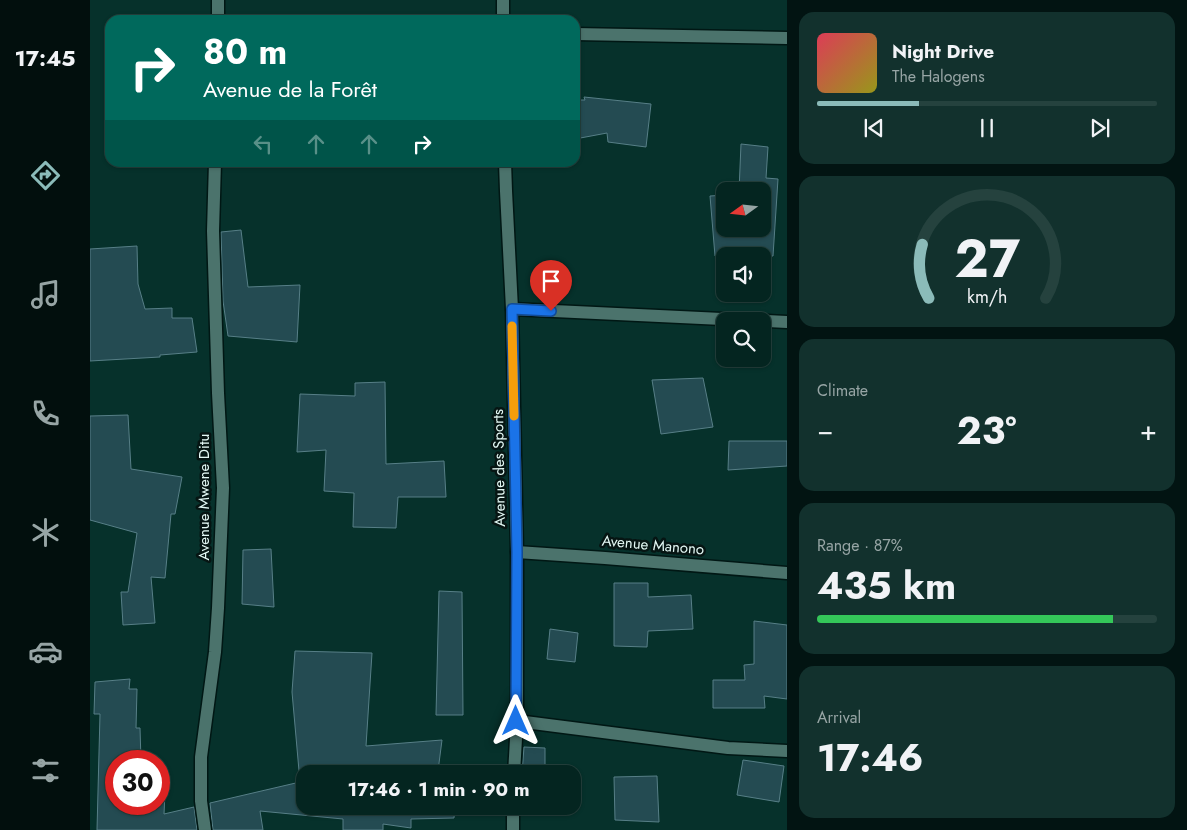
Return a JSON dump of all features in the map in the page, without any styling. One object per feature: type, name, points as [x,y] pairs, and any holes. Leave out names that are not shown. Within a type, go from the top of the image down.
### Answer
[{"type":"street","points":[[218,0],[218,15]]},
{"type":"street","points":[[503,0],[503,15]]},
{"type":"street","points":[[580,34],[787,38]]},
{"type":"street","name":"Avenue Mwene Ditu","points":[[205,830],[201,757],[215,652],[223,488],[212,231],[214,167]]},
{"type":"street","name":"Avenue des Sports","points":[[505,167],[512,309],[517,552],[514,765]]},
{"type":"street","points":[[512,309],[787,322]]},
{"type":"street","name":"Avenue Manono","points":[[517,552],[787,573]]},
{"type":"street","points":[[516,721],[728,748],[787,751]]},
{"type":"street","points":[[513,815],[513,830]]},
{"type":"building","points":[[584,97],[651,104],[646,147],[608,142],[607,133],[580,138],[580,100],[585,100]]},
{"type":"building","points":[[741,144],[768,147],[766,178],[778,179],[773,256],[771,256],[771,247],[716,247],[715,256],[710,196],[716,196],[716,238],[771,238],[771,182],[739,182]]},
{"type":"building","points":[[241,230],[248,287],[300,285],[297,342],[228,336],[223,301],[221,232]]},
{"type":"building","points":[[137,246],[138,284],[145,309],[172,308],[172,318],[192,318],[197,352],[160,355],[160,357],[90,361],[90,249]]},
{"type":"building","points":[[703,378],[713,427],[661,434],[652,380]]},
{"type":"building","points":[[385,382],[386,464],[444,461],[446,497],[398,497],[396,528],[353,527],[354,493],[324,491],[326,450],[297,452],[300,394],[355,396],[355,383]]},
{"type":"building","points":[[128,415],[131,469],[182,477],[175,514],[171,514],[165,578],[151,577],[155,623],[123,625],[121,592],[128,592],[137,533],[90,520],[90,416]]},
{"type":"building","points":[[729,441],[787,441],[787,466],[728,470]]},
{"type":"building","points":[[271,549],[274,607],[242,604],[243,550]]},
{"type":"building","points":[[614,583],[648,583],[648,597],[691,595],[693,629],[648,631],[647,647],[614,646]]},
{"type":"building","points":[[439,591],[462,592],[463,715],[436,715]]},
{"type":"building","points":[[754,621],[787,625],[787,699],[764,696],[765,708],[713,708],[713,680],[745,680],[744,665],[754,664]]},
{"type":"building","points":[[550,629],[578,633],[575,662],[547,659]]},
{"type":"building","points":[[295,651],[372,653],[366,746],[442,740],[439,765],[298,765],[292,692]]},
{"type":"building","points":[[130,679],[129,689],[137,689],[136,728],[140,728],[141,750],[105,750],[105,815],[170,815],[170,813],[194,807],[197,830],[97,830],[100,714],[94,714],[95,682]]},
{"type":"building","points":[[524,747],[545,748],[545,765],[523,765]]},
{"type":"building","points":[[743,760],[784,766],[779,802],[737,795]]},
{"type":"building","points":[[657,776],[659,822],[615,820],[614,777]]},
{"type":"building","points":[[296,783],[296,814],[260,811],[263,830],[213,830],[210,803]]},
{"type":"building","points":[[302,815],[454,815],[454,818],[411,819],[411,828],[383,824],[383,830],[343,830],[343,819]]},
{"type":"slow traffic","points":[[512,326],[514,416]]},
{"type":"route","points":[[516,721],[517,552],[512,309],[551,311]]}]
